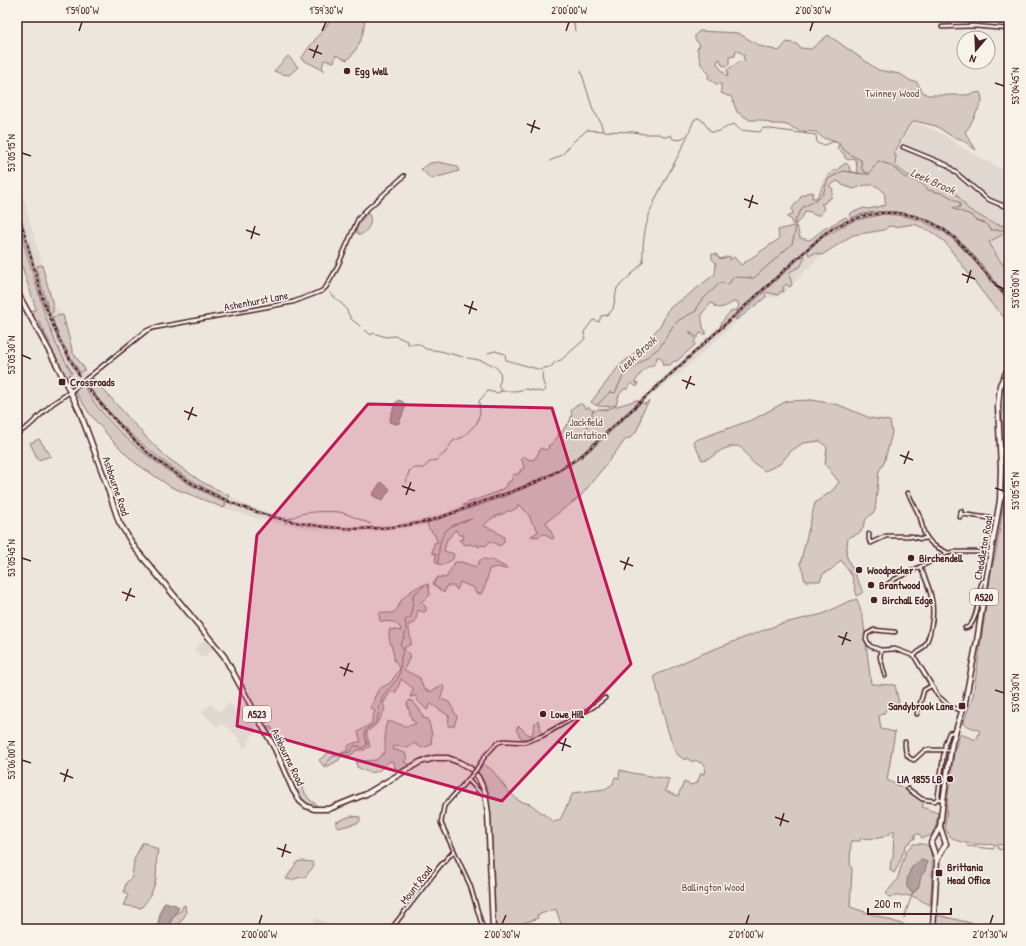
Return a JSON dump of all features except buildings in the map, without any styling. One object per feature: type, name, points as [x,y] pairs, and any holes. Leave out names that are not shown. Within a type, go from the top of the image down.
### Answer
[{"type":"highway","name":"Ashbourne Road","points":[[17,292],[59,369],[80,412],[119,522],[135,548],[224,656],[275,749],[293,790],[300,801],[306,806],[314,809],[329,809],[366,794],[420,762],[431,759],[442,758],[454,760],[471,769],[480,782],[488,814],[493,929]]},
{"type":"highway","name":"Cheddleton Road","points":[[933,929],[937,860],[932,841],[940,827],[950,750],[962,711],[977,641],[997,519],[1000,500],[1001,468],[998,393],[1009,367]]},
{"type":"highway","name":"Cheddleton Road","points":[[937,860],[946,844],[940,827]]},
{"type":"highway","points":[[935,836],[943,836]]},
{"type":"highway","points":[[933,848],[942,850]]},
{"type":"street","points":[[942,27],[974,26],[1009,29]]},
{"type":"street","points":[[903,146],[947,165],[987,199],[1009,208]]},
{"type":"street","name":"Ashenhurst Lane","points":[[17,434],[29,426],[52,404],[70,392],[146,331],[153,328],[293,302],[322,291],[336,270],[358,219],[404,176]]},
{"type":"street","points":[[1000,500],[1009,485]]},
{"type":"street","points":[[908,494],[920,517],[922,528],[927,538],[933,545],[948,553]]},
{"type":"street","points":[[961,514],[997,519]]},
{"type":"street","points":[[868,534],[869,540],[872,543],[886,536],[911,536],[924,539],[927,538]]},
{"type":"street","points":[[885,586],[895,579],[948,553],[991,552]]},
{"type":"street","points":[[914,656],[924,646],[928,639],[932,623],[933,608],[930,588],[920,567]]},
{"type":"street","points":[[965,628],[968,628],[973,623],[981,585],[983,581],[986,581]]},
{"type":"street","points":[[895,632],[874,630],[867,634],[866,639],[868,644],[881,650],[895,649],[914,656],[918,660],[931,686],[938,696],[946,705],[962,711]]},
{"type":"street","points":[[881,650],[880,657],[885,676]]},
{"type":"street","points":[[917,714],[924,690],[931,686]]},
{"type":"street","points":[[483,929],[470,885],[441,826],[444,806],[468,780],[485,756],[497,743],[503,741],[525,742],[542,736],[593,707],[605,698]]},
{"type":"street","points":[[939,798],[944,750],[949,733],[955,732]]},
{"type":"street","points":[[905,742],[907,755],[910,759],[914,760],[925,750],[950,750]]},
{"type":"street","points":[[468,780],[483,795]]},
{"type":"street","points":[[908,789],[922,799],[935,801],[939,798]]},
{"type":"street","points":[[939,798],[943,801]]},
{"type":"street","name":"Mount Road","points":[[391,929],[440,866],[454,851]]},
{"type":"highlighted area","points":[[368,404],[552,408],[631,664],[502,801],[237,726],[257,535]]},
{"type":"shaded area","points":[[916,123],[939,132],[961,147],[1009,173],[1009,206],[991,198],[953,167],[938,159],[932,158],[901,144],[910,126]]},
{"type":"shaded area","points":[[901,147],[938,162],[940,168],[943,170],[948,168],[965,185],[967,185],[987,202],[1006,209],[1009,212],[1009,226],[992,223],[968,209],[952,188],[907,175],[895,166],[896,155]]},
{"type":"shaded area","points":[[17,178],[53,305],[63,315],[73,353],[88,374],[71,386],[30,312],[36,309],[17,251]]},
{"type":"shaded area","points":[[882,206],[1009,234],[1009,323],[990,302],[944,241],[930,231],[914,223],[906,221],[853,235],[831,248],[818,258],[784,293],[778,297],[764,298],[759,301],[688,366],[650,396],[645,402],[640,399],[753,295],[807,242],[824,229],[850,216],[851,213]]},
{"type":"shaded area","points":[[91,376],[147,438],[169,459],[202,482],[230,496],[229,499],[232,497],[248,506],[295,520],[331,525],[359,527],[397,525],[428,518],[497,492],[636,401],[643,406],[641,416],[643,422],[613,454],[592,468],[429,525],[398,529],[398,527],[396,527],[394,529],[374,532],[314,530],[258,519],[215,505],[171,487],[155,477],[134,462],[112,440],[80,400],[74,390]]},
{"type":"shaded area","points":[[399,400],[406,405],[399,423],[395,424],[389,422],[395,403]]},
{"type":"shaded area","points":[[381,482],[390,489],[382,501],[372,495]]},
{"type":"shaded area","points":[[207,638],[215,648],[202,658],[194,649]]},
{"type":"shaded area","points":[[229,703],[237,711],[245,707],[256,727],[256,733],[251,736],[252,738],[247,742],[249,745],[245,748],[242,747],[242,744],[232,730],[222,724],[218,727],[201,712],[211,704],[219,712]]},
{"type":"shaded area","points":[[922,860],[927,862],[925,871],[921,876],[919,886],[916,891],[912,893],[907,887],[908,875],[912,867]]},
{"type":"shaded area","points":[[165,902],[176,905],[179,908],[170,922],[169,929],[166,929],[165,925],[163,925],[161,929],[157,929],[161,909]]},
{"type":"shaded area","points":[[315,918],[342,929],[311,929]]},
{"type":"green space","points":[[336,17],[365,17],[364,29],[358,46],[347,60],[336,55],[334,62],[324,60],[322,68],[325,71],[301,59],[331,20],[335,20]]},
{"type":"green space","name":"Twinney Wood","points":[[699,31],[738,33],[760,46],[779,51],[787,42],[797,44],[800,48],[811,49],[828,35],[878,70],[900,74],[911,81],[917,82],[922,91],[927,95],[966,95],[981,92],[982,102],[965,132],[976,150],[961,139],[953,137],[936,126],[915,121],[909,125],[894,154],[896,155],[895,166],[907,175],[928,182],[930,180],[952,188],[968,209],[992,223],[1009,226],[1009,234],[1003,234],[989,242],[1009,273],[1009,299],[980,262],[961,242],[952,234],[930,221],[905,213],[893,212],[868,213],[850,218],[851,213],[864,208],[869,209],[886,205],[884,193],[881,189],[874,185],[866,185],[854,189],[842,185],[837,181],[829,186],[833,189],[831,198],[825,203],[821,204],[824,207],[821,215],[814,215],[811,212],[805,211],[803,216],[796,224],[792,224],[792,220],[787,217],[793,214],[792,209],[802,195],[813,192],[812,198],[816,198],[830,173],[838,170],[846,163],[849,166],[850,171],[859,174],[856,160],[853,158],[849,160],[845,158],[844,154],[837,148],[840,143],[823,138],[816,132],[800,131],[787,125],[773,124],[760,120],[750,120],[737,112],[731,96],[721,93],[721,84],[716,84],[708,78],[709,74],[701,64],[697,48],[700,46],[695,40],[695,36]],"holes":[[[736,50],[743,54],[744,60],[746,61],[739,62],[727,70],[727,77],[717,64],[718,60],[720,59],[722,65],[726,66],[729,65],[729,57],[735,56]]]},
{"type":"green space","points":[[288,56],[298,67],[289,75],[274,71]]},
{"type":"green space","points":[[438,162],[457,166],[459,171],[431,179],[421,169],[430,163]]},
{"type":"green space","points":[[368,213],[370,216],[370,223],[368,229],[360,235],[356,232],[357,229],[360,222]]},
{"type":"green space","points":[[884,214],[904,216],[922,221],[944,232],[956,242],[1009,302],[1009,323],[990,302],[944,241],[930,231],[914,224],[895,227],[889,226],[884,230],[853,235],[822,255],[816,253],[809,255],[807,251],[822,238],[853,221]]},
{"type":"green space","points":[[846,217],[848,220],[838,224],[824,233],[721,327],[720,326],[727,315],[733,310],[736,311],[739,306],[737,301],[721,308],[715,307],[714,304],[710,303],[703,312],[702,316],[706,334],[700,333],[697,338],[690,331],[696,339],[694,342],[695,345],[677,361],[674,361],[670,365],[662,365],[663,361],[660,357],[657,357],[656,362],[645,369],[635,382],[638,383],[638,386],[635,386],[632,383],[627,389],[624,389],[619,395],[616,405],[603,406],[591,402],[619,366],[648,341],[662,323],[667,311],[715,274],[716,263],[712,259],[712,254],[716,254],[720,259],[730,256],[730,260],[734,257],[741,265],[779,239],[778,230],[793,226],[797,227],[800,238],[810,240],[824,229]]},
{"type":"green space","points":[[17,220],[45,315],[57,346],[72,373],[66,377],[30,312],[36,309],[17,251]]},
{"type":"green space","points":[[802,256],[805,256],[801,266],[791,271],[789,274],[792,285],[790,287],[786,284],[783,287],[784,292],[781,291],[778,295],[767,292],[765,294],[766,297],[736,320],[735,319]]},
{"type":"green space","points":[[42,265],[53,305],[53,312],[50,314],[37,271],[37,266]]},
{"type":"green space","points":[[63,315],[73,353],[85,369],[80,373],[60,339],[52,317]]},
{"type":"green space","points":[[1009,375],[1009,483],[1004,484],[1002,418],[1005,393],[1003,390]]},
{"type":"green space","points":[[91,376],[147,438],[169,459],[202,482],[230,496],[228,500],[197,484],[168,465],[128,431],[105,407],[88,386],[85,388],[97,406],[128,440],[166,469],[186,482],[226,503],[224,508],[171,487],[134,462],[112,440],[90,414],[74,390]]},
{"type":"green space","name":"Jackfield Plantation","points":[[637,400],[639,402],[606,434],[569,463],[520,488],[468,506],[463,505],[497,492],[507,486],[507,483],[511,481],[513,475],[520,473],[520,470],[523,469],[524,467],[521,458],[523,456],[530,460],[535,459],[541,448],[546,450],[549,448],[548,446],[554,442],[554,439],[557,438],[559,433],[561,434],[566,425],[569,424],[572,414],[571,412],[575,406],[582,404],[585,408],[590,408],[594,412],[598,409],[604,410]]},
{"type":"green space","points":[[812,400],[839,405],[870,418],[890,421],[892,433],[884,463],[879,471],[875,511],[866,519],[861,532],[848,538],[846,555],[863,592],[857,596],[852,576],[841,560],[832,569],[823,574],[820,581],[805,581],[800,564],[815,503],[833,490],[839,482],[825,464],[827,447],[820,441],[803,443],[791,451],[780,464],[765,471],[753,462],[740,447],[737,446],[724,449],[710,458],[702,460],[693,441],[754,419],[787,401]]},
{"type":"green space","points":[[649,401],[642,413],[636,432],[630,438],[626,439],[581,496],[546,522],[554,538],[551,539],[544,534],[537,537],[531,536],[538,532],[537,529],[530,517],[522,507],[518,505],[517,508],[493,518],[484,526],[494,530],[504,537],[504,542],[500,546],[490,541],[486,546],[483,545],[478,547],[477,544],[474,546],[470,544],[465,545],[459,540],[463,539],[464,535],[459,535],[456,530],[447,539],[444,551],[454,554],[453,559],[443,565],[438,564],[435,561],[436,554],[432,553],[434,543],[438,542],[434,534],[429,529],[427,523],[506,496],[544,479],[580,458],[641,403],[645,404]]},
{"type":"green space","points":[[39,439],[51,456],[38,460],[30,443]]},
{"type":"green space","points":[[1009,501],[1009,846],[972,844],[963,842],[948,834],[945,826],[949,786],[953,781],[951,775],[954,753],[960,734],[976,740],[980,731],[963,724],[973,696],[991,572],[1004,502]]},
{"type":"green space","points":[[480,560],[492,560],[507,568],[497,567],[489,569],[486,584],[481,594],[476,593],[474,588],[460,582],[457,590],[454,586],[446,586],[444,593],[433,584],[438,577],[446,578],[455,562],[461,562],[476,567]]},
{"type":"green space","points":[[428,584],[430,595],[421,602],[426,607],[426,611],[423,612],[418,610],[415,623],[409,624],[411,644],[404,648],[410,656],[404,670],[420,678],[423,688],[430,692],[442,685],[444,688],[440,699],[449,702],[457,717],[454,726],[448,726],[449,716],[431,704],[427,710],[418,701],[416,696],[410,697],[414,689],[401,679],[396,692],[390,692],[383,704],[385,708],[382,715],[373,727],[367,731],[370,746],[364,750],[357,750],[351,755],[340,757],[339,760],[325,768],[319,760],[330,752],[333,752],[334,755],[347,751],[349,745],[361,742],[358,732],[372,723],[375,711],[370,708],[374,698],[379,689],[390,683],[400,669],[394,660],[389,633],[390,629],[401,631],[400,627],[394,622],[380,621],[379,614],[381,612],[395,612],[401,600],[412,590]]},
{"type":"green space","name":"Ballington Wood","points":[[857,599],[863,618],[871,684],[895,685],[899,703],[889,705],[884,713],[879,716],[881,729],[895,732],[887,780],[924,801],[922,807],[938,813],[936,826],[933,832],[927,837],[922,838],[919,834],[915,834],[915,838],[906,845],[894,873],[890,870],[891,860],[893,858],[894,830],[886,836],[874,839],[861,838],[860,841],[851,841],[850,864],[852,869],[850,907],[905,925],[903,929],[556,929],[562,927],[556,909],[537,915],[538,918],[506,929],[495,929],[490,811],[485,787],[477,772],[483,763],[493,771],[507,790],[519,801],[530,804],[554,822],[560,820],[573,793],[605,789],[613,784],[615,777],[619,778],[620,770],[669,779],[665,791],[678,796],[684,782],[691,785],[697,783],[701,773],[704,774],[705,765],[695,760],[693,762],[686,758],[685,760],[675,751],[667,728],[654,676],[699,655],[780,624],[823,614],[847,602]]},
{"type":"green space","points":[[410,700],[418,708],[423,718],[428,719],[432,734],[431,745],[422,748],[414,743],[408,748],[394,746],[393,749],[405,753],[407,758],[404,762],[410,765],[399,771],[395,768],[393,762],[390,761],[375,772],[368,772],[357,767],[356,762],[376,760],[385,752],[385,733],[387,722],[394,722],[405,726],[416,723],[412,720],[407,703]]},
{"type":"green space","points":[[538,720],[542,733],[522,739],[516,729],[519,726],[527,734],[532,735],[535,723]]},
{"type":"green space","points":[[265,728],[272,728],[278,744],[297,771],[305,793],[309,799],[320,808],[307,803],[297,793]]},
{"type":"green space","points":[[351,816],[360,817],[360,821],[358,823],[338,828],[336,822]]},
{"type":"green space","points":[[142,843],[145,843],[158,850],[155,883],[150,896],[141,908],[123,905],[128,896],[124,891],[126,883],[132,877],[134,860]]},
{"type":"green space","points":[[913,844],[925,844],[930,850],[932,874],[930,905],[911,896],[889,897],[886,893],[897,880],[906,851]]},
{"type":"green space","points":[[297,862],[312,862],[314,866],[305,877],[293,880],[286,879]]},
{"type":"green space","points":[[185,905],[186,914],[179,924],[179,929],[170,929],[172,918],[181,911]]},
{"type":"green space","points":[[937,915],[996,929],[936,929]]},
{"type":"waterway","points":[[573,17],[575,31]]},
{"type":"waterway","points":[[581,71],[593,110],[600,121],[603,131],[659,134],[666,137],[671,135],[673,139],[679,140],[686,136]]},
{"type":"waterway","points":[[406,483],[409,471],[415,468],[423,468],[430,462],[436,460],[445,453],[453,441],[463,437],[477,423],[480,412],[479,401],[488,391],[497,393],[502,391],[526,389],[542,392],[546,390],[542,379],[542,370],[544,368],[551,367],[555,362],[561,360],[585,339],[584,332],[593,320],[599,322],[601,316],[608,315],[613,309],[617,288],[643,262],[643,246],[648,218],[658,193],[681,150],[694,120],[698,118],[702,120],[711,132],[720,131],[734,124],[740,130],[760,132],[763,128],[816,135],[817,143],[825,145],[836,142],[843,149],[861,160],[862,170],[869,174]]},
{"type":"waterway","points":[[550,161],[562,155],[574,141],[587,130],[603,131]]},
{"type":"waterway","name":"Leek Brook","points":[[597,405],[610,392],[615,393],[623,376],[660,347],[673,326],[679,320],[696,311],[699,303],[720,283],[729,284],[733,277],[754,278],[792,244],[795,232],[795,220],[803,207],[813,202],[823,194],[828,179],[843,171],[869,174],[878,161],[890,165],[904,177],[923,184],[928,190],[945,194],[960,203],[960,207],[954,207],[954,209],[971,215],[975,220],[985,223],[991,230],[1003,230],[1009,233]]},
{"type":"waterway","points":[[330,293],[345,307],[351,319],[360,326]]},
{"type":"waterway","points":[[39,321],[44,332],[45,331]]},
{"type":"waterway","points":[[365,330],[371,335],[373,333],[386,337],[396,336],[407,341],[408,344],[419,344],[426,349],[463,357]]},
{"type":"waterway","points":[[44,332],[50,343]]},
{"type":"waterway","points":[[488,353],[495,351],[505,354],[506,360],[541,370]]},
{"type":"waterway","points":[[467,358],[486,362],[497,368],[501,379],[498,386],[502,391]]},
{"type":"waterway","name":"Leek Brook","points":[[582,435],[592,419],[594,409]]},
{"type":"waterway","points":[[285,524],[289,518],[314,512],[339,512],[371,524]]},
{"type":"waterway","name":"Leek Brook","points":[[438,563],[441,538],[444,533],[454,525],[472,519]]},
{"type":"waterway","name":"Leek Brook","points":[[324,766],[332,757],[350,752],[354,746],[362,748],[367,745],[365,733],[368,728],[375,723],[383,697],[400,674],[403,650],[400,644],[406,632],[405,620],[411,617],[413,595],[425,585]]},
{"type":"waterway","points":[[967,846],[993,849],[995,846],[1001,850],[1003,847],[1009,849]]},
{"type":"waterway","points":[[904,918],[913,892]]},
{"type":"waterway","points":[[902,929],[903,924]]},
{"type":"railway","points":[[17,207],[43,300],[60,342],[79,375]]},
{"type":"railway","points":[[87,387],[118,424],[153,457],[183,478],[214,495],[247,509],[282,519],[317,526],[353,529],[388,527],[424,522],[445,516],[546,478],[580,457],[824,234],[856,218],[872,214],[905,214],[921,218],[937,226],[952,236],[964,247],[1009,300]]},
{"type":"place","name":"Egg Well","points":[[347,71]]},
{"type":"place","name":"Crossroads","points":[[62,382]]},
{"type":"place","name":"Birchendell","points":[[911,558]]},
{"type":"place","name":"Woodpecker","points":[[859,570]]},
{"type":"place","name":"Brantwood","points":[[871,585]]},
{"type":"place","name":"Birchall Edge","points":[[874,600]]},
{"type":"place","name":"Sandybrook Lane","points":[[962,706]]},
{"type":"place","name":"Lowe Hill","points":[[543,714]]},
{"type":"place","name":"LIA 1855 LB","points":[[950,779]]},
{"type":"place","name":"Brittania Head Office","points":[[939,873]]}]
